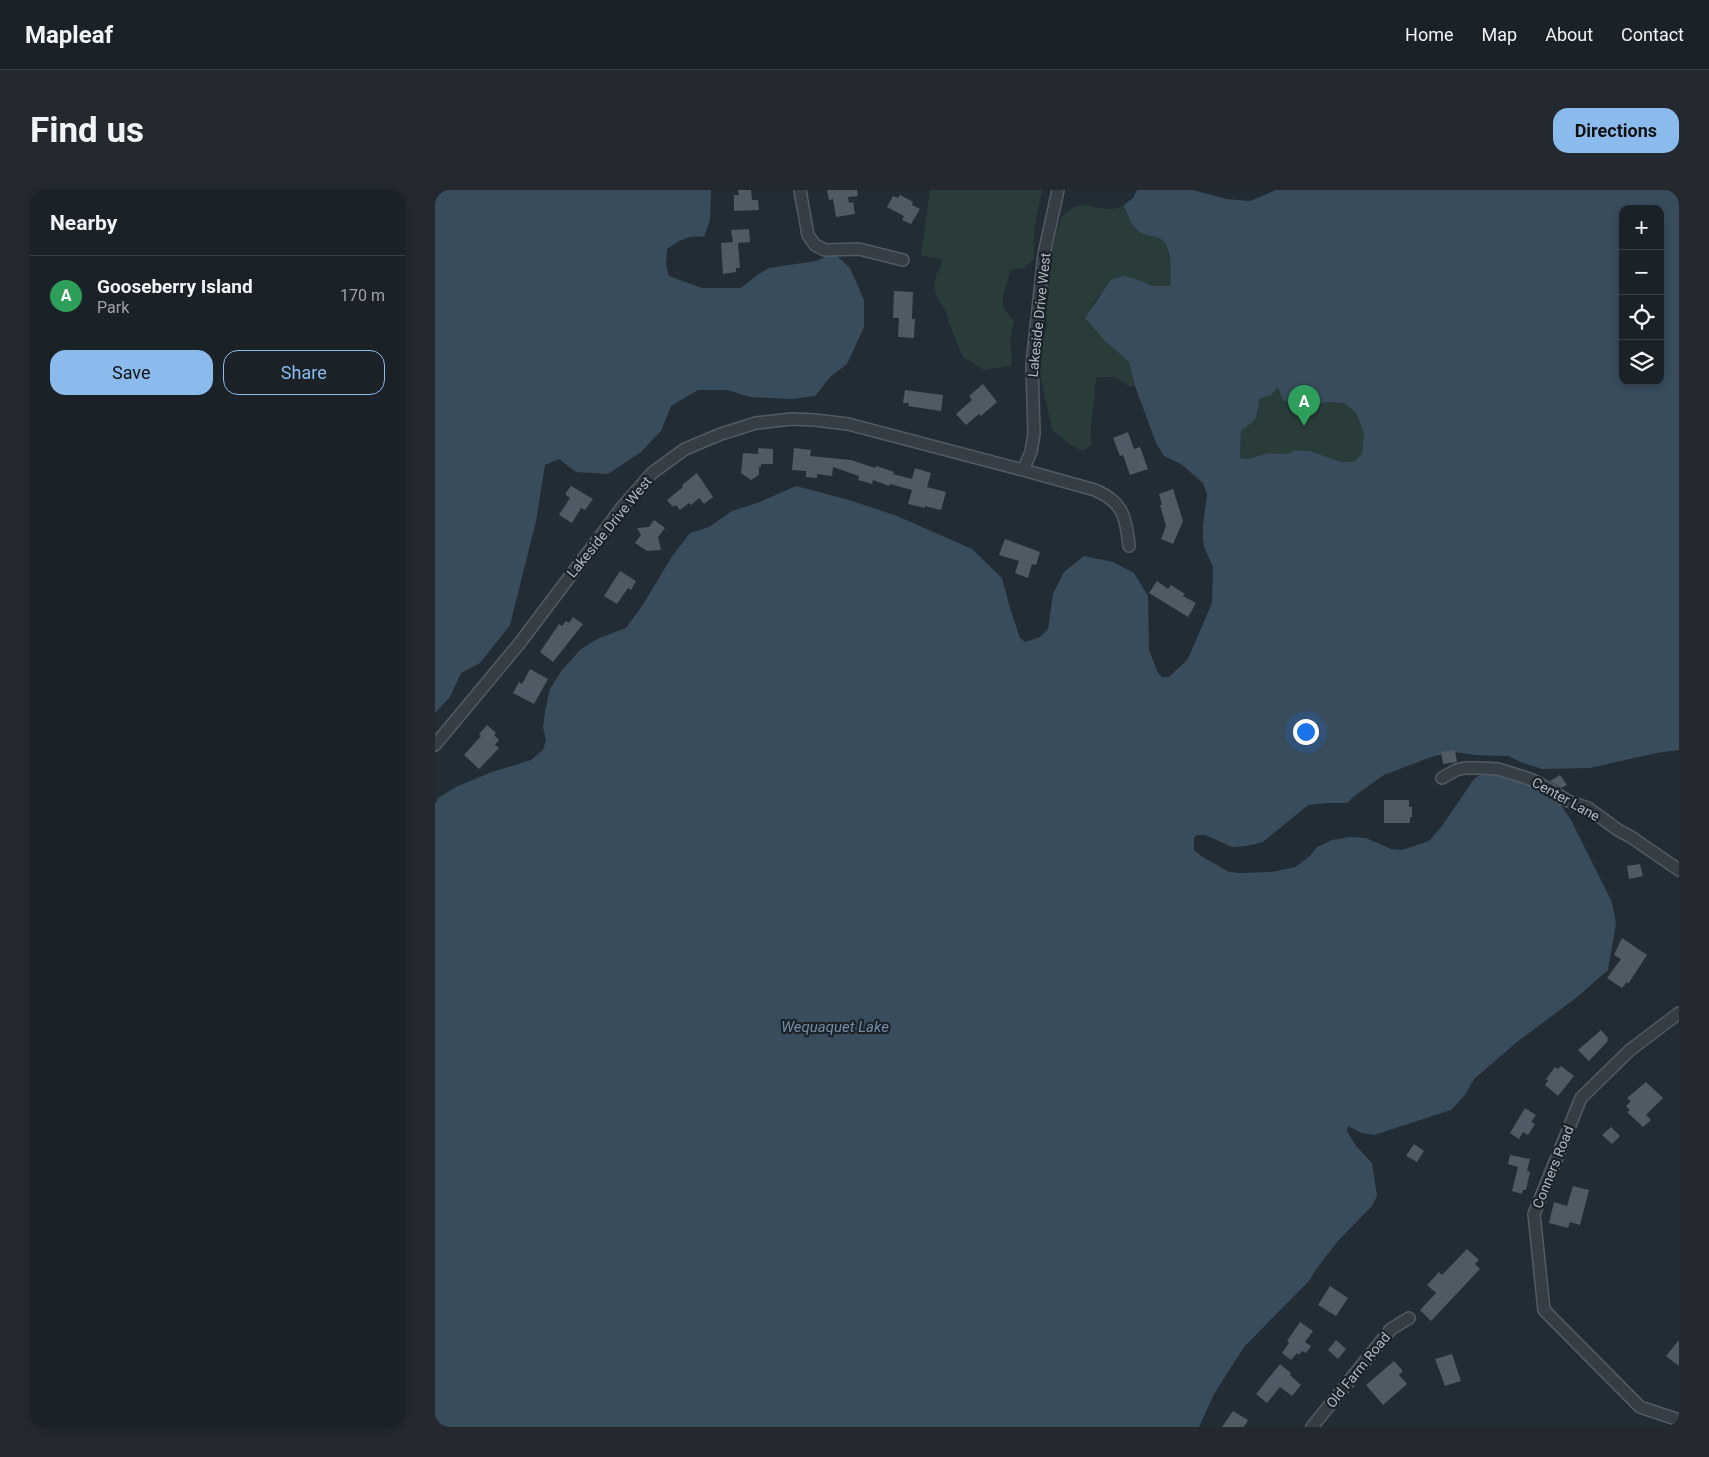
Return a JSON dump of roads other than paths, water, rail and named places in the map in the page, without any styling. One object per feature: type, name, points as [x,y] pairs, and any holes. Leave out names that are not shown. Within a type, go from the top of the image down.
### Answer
[{"type":"street","points":[[800,190],[808,235],[815,245],[825,250],[859,249],[903,260]]},
{"type":"street","name":"Lakeside Drive West","points":[[1023,470],[1031,452],[1034,434],[1032,365],[1044,254],[1058,190]]},
{"type":"street","name":"Lakeside Drive West","points":[[435,745],[519,644],[639,487],[652,473],[685,449],[721,434],[756,423],[792,419],[848,424],[1095,490],[1117,504],[1123,512],[1129,546]]},
{"type":"street","name":"Center Lane","points":[[1442,778],[1456,770],[1465,768],[1498,769],[1517,774],[1537,782],[1569,801],[1588,808],[1679,870]]},
{"type":"street","name":"Conners Road","points":[[1679,1013],[1630,1050],[1581,1098],[1534,1214],[1544,1310],[1640,1407],[1679,1420]]},
{"type":"street","name":"Old Farm Road","points":[[1313,1427],[1391,1329],[1409,1318]]},
{"type":"water","points":[[435,190],[711,190],[710,220],[704,237],[684,239],[667,249],[666,264],[669,276],[702,288],[741,288],[769,268],[816,261],[828,256],[837,256],[850,268],[864,300],[864,327],[847,364],[830,377],[815,396],[791,399],[750,397],[727,390],[698,390],[671,406],[661,431],[641,452],[608,474],[576,472],[559,459],[545,465],[536,521],[510,625],[480,663],[461,673],[450,697],[435,713]]},
{"type":"water","name":"Wequaquet Lake","points":[[1137,190],[1193,190],[1226,199],[1250,201],[1276,190],[1679,190],[1679,750],[1656,753],[1590,768],[1542,769],[1508,756],[1455,752],[1434,756],[1384,775],[1347,803],[1308,805],[1263,842],[1232,847],[1205,835],[1197,835],[1194,838],[1194,850],[1201,856],[1229,872],[1240,873],[1272,872],[1295,867],[1310,856],[1317,847],[1332,840],[1349,837],[1366,838],[1391,849],[1402,850],[1429,841],[1442,826],[1474,779],[1483,773],[1504,775],[1554,795],[1571,820],[1612,902],[1616,923],[1608,970],[1576,998],[1517,1042],[1474,1079],[1465,1095],[1451,1110],[1374,1135],[1362,1133],[1348,1126],[1347,1131],[1356,1146],[1372,1163],[1377,1196],[1372,1206],[1338,1241],[1308,1282],[1244,1347],[1214,1394],[1199,1427],[435,1427],[435,804],[438,798],[456,787],[492,772],[531,760],[543,750],[546,740],[543,727],[550,689],[562,670],[580,650],[597,639],[626,628],[642,606],[673,555],[690,533],[709,527],[732,511],[760,502],[796,486],[849,500],[897,516],[972,549],[1002,578],[1020,638],[1025,642],[1040,637],[1048,629],[1053,594],[1064,572],[1084,556],[1113,562],[1134,573],[1148,596],[1149,650],[1158,673],[1162,677],[1169,677],[1188,659],[1212,603],[1213,567],[1204,547],[1203,539],[1207,494],[1203,483],[1181,464],[1164,456],[1156,443],[1135,386],[1129,362],[1105,341],[1085,318],[1111,280],[1123,276],[1134,278],[1152,286],[1170,286],[1171,264],[1165,243],[1138,231],[1127,215],[1124,205],[1133,198]],"holes":[[[1278,387],[1283,400],[1308,407],[1328,402],[1344,403],[1356,413],[1364,434],[1362,454],[1354,462],[1341,462],[1310,451],[1294,450],[1290,453],[1268,453],[1248,459],[1240,458],[1241,430],[1251,424],[1256,418],[1259,399],[1271,395]]]},
{"type":"place","name":"Gooseberry Island","points":[[1304,426]]}]
